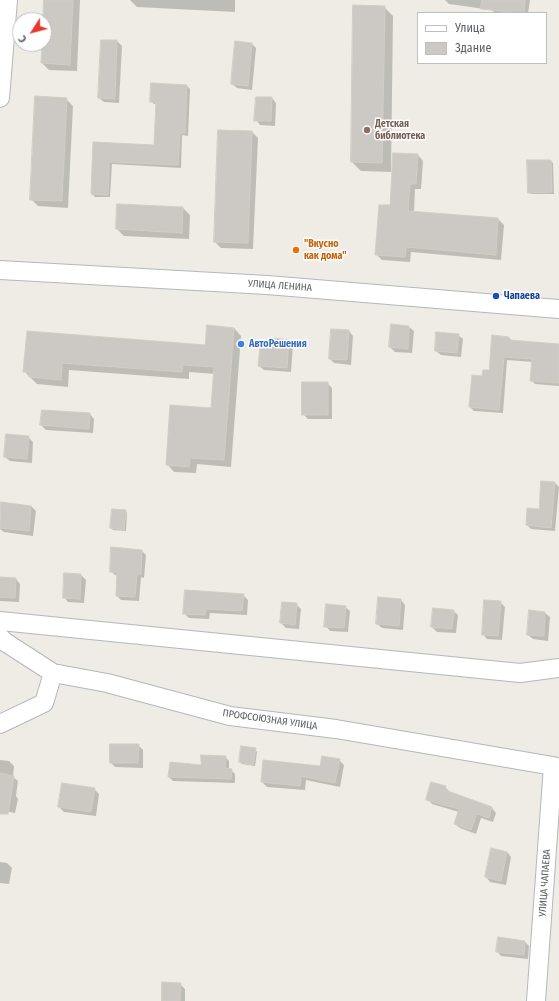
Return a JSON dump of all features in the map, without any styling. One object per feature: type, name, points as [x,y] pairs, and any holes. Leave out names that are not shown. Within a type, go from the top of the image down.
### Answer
[{"type":"street","points":[[0,98],[8,0]]},
{"type":"street","name":"УЛИЦА ЛЕНИНА","points":[[0,270],[267,285],[559,309]]},
{"type":"street","points":[[0,621],[520,673],[559,668]]},
{"type":"street","name":"ПРОФСОЮЗНАЯ УЛИЦА","points":[[0,637],[5,642],[52,673],[107,683],[230,716],[336,729],[556,767]]},
{"type":"street","points":[[0,724],[44,703],[52,673]]},
{"type":"street","name":"УЛИЦА ЧАПАЕВА","points":[[536,1001],[556,767]]},
{"type":"building","points":[[44,0],[73,0],[70,65],[41,63],[42,52],[52,52],[52,12],[43,12]]},
{"type":"building","points":[[482,0],[525,0],[524,12],[481,9]]},
{"type":"building","points":[[353,5],[385,6],[382,163],[351,162]]},
{"type":"building","points":[[101,40],[117,40],[115,99],[98,98]]},
{"type":"building","points":[[235,41],[252,43],[248,86],[231,84]]},
{"type":"building","points":[[151,83],[187,85],[185,133],[180,133],[178,165],[109,162],[108,195],[91,194],[93,142],[154,145],[156,102],[150,102]]},
{"type":"building","points":[[35,96],[67,98],[62,201],[30,200]]},
{"type":"building","points":[[256,97],[272,97],[271,121],[254,121]]},
{"type":"building","points":[[218,130],[252,131],[248,243],[214,242]]},
{"type":"building","points":[[393,153],[418,154],[416,184],[410,184],[408,211],[498,218],[496,255],[406,247],[405,257],[375,255],[379,205],[390,205]]},
{"type":"building","points":[[527,160],[551,160],[552,192],[528,193]]},
{"type":"building","points":[[117,204],[183,207],[182,233],[116,229]]},
{"type":"building","points":[[391,324],[409,326],[408,349],[389,347]]},
{"type":"building","points":[[207,325],[234,328],[224,460],[190,458],[189,467],[166,465],[170,405],[211,408],[214,367],[183,365],[182,372],[62,363],[61,380],[29,377],[29,372],[23,372],[27,331],[205,345]]},
{"type":"building","points":[[331,329],[349,330],[347,360],[329,359]]},
{"type":"building","points":[[436,332],[459,334],[457,353],[435,351]]},
{"type":"building","points":[[492,335],[509,337],[509,340],[559,344],[559,383],[530,381],[532,359],[504,357],[499,410],[469,407],[472,375],[482,376],[483,370],[489,370]]},
{"type":"building","points":[[273,338],[289,340],[287,368],[258,366],[260,347],[272,348]]},
{"type":"building","points":[[302,382],[328,382],[328,415],[302,415]]},
{"type":"building","points":[[42,410],[90,413],[89,429],[40,425]]},
{"type":"building","points":[[6,434],[29,436],[27,459],[4,457]]},
{"type":"building","points":[[541,481],[555,482],[551,528],[526,525],[527,508],[539,509]]},
{"type":"building","points":[[1,502],[31,506],[29,531],[0,528]]},
{"type":"building","points":[[112,509],[126,510],[124,530],[110,528]]},
{"type":"building","points":[[111,547],[142,550],[141,574],[137,574],[135,597],[116,596],[117,572],[110,572]]},
{"type":"building","points":[[64,573],[81,574],[80,599],[63,598]]},
{"type":"building","points":[[0,577],[16,578],[15,598],[0,597]]},
{"type":"building","points":[[185,590],[244,594],[242,611],[206,609],[205,615],[183,614]]},
{"type":"building","points":[[378,597],[401,599],[399,626],[376,624]]},
{"type":"building","points":[[484,600],[501,601],[498,636],[482,635]]},
{"type":"building","points":[[282,602],[297,603],[295,625],[280,623]]},
{"type":"building","points":[[326,604],[346,606],[344,628],[324,627]]},
{"type":"building","points":[[433,608],[454,610],[452,629],[431,627]]},
{"type":"building","points":[[529,610],[545,612],[544,636],[527,635]]},
{"type":"building","points":[[110,744],[139,744],[138,763],[110,763]]},
{"type":"building","points":[[241,746],[256,748],[253,765],[239,762]]},
{"type":"building","points":[[201,755],[226,756],[225,768],[232,769],[231,779],[168,777],[170,762],[201,765]]},
{"type":"building","points":[[322,756],[340,759],[335,783],[301,776],[300,786],[261,782],[263,760],[320,766]]},
{"type":"building","points":[[0,773],[14,776],[8,814],[0,814]]},
{"type":"building","points":[[431,782],[446,786],[445,790],[492,807],[489,818],[477,814],[471,830],[454,824],[459,809],[426,800]]},
{"type":"building","points":[[62,783],[95,788],[91,812],[58,807]]},
{"type":"building","points":[[491,848],[507,852],[501,881],[485,877]]},
{"type":"building","points":[[498,937],[525,941],[524,955],[496,952]]},
{"type":"building","points":[[162,982],[181,983],[180,1001],[162,1001]]},
{"type":"place","name":"Детская библиотека","points":[[367,130]]},
{"type":"place","name":"\"Вкусно как дома\"","points":[[296,250]]},
{"type":"place","name":"Чапаева","points":[[496,296]]},
{"type":"place","name":"АвтоРешения","points":[[241,344]]}]
